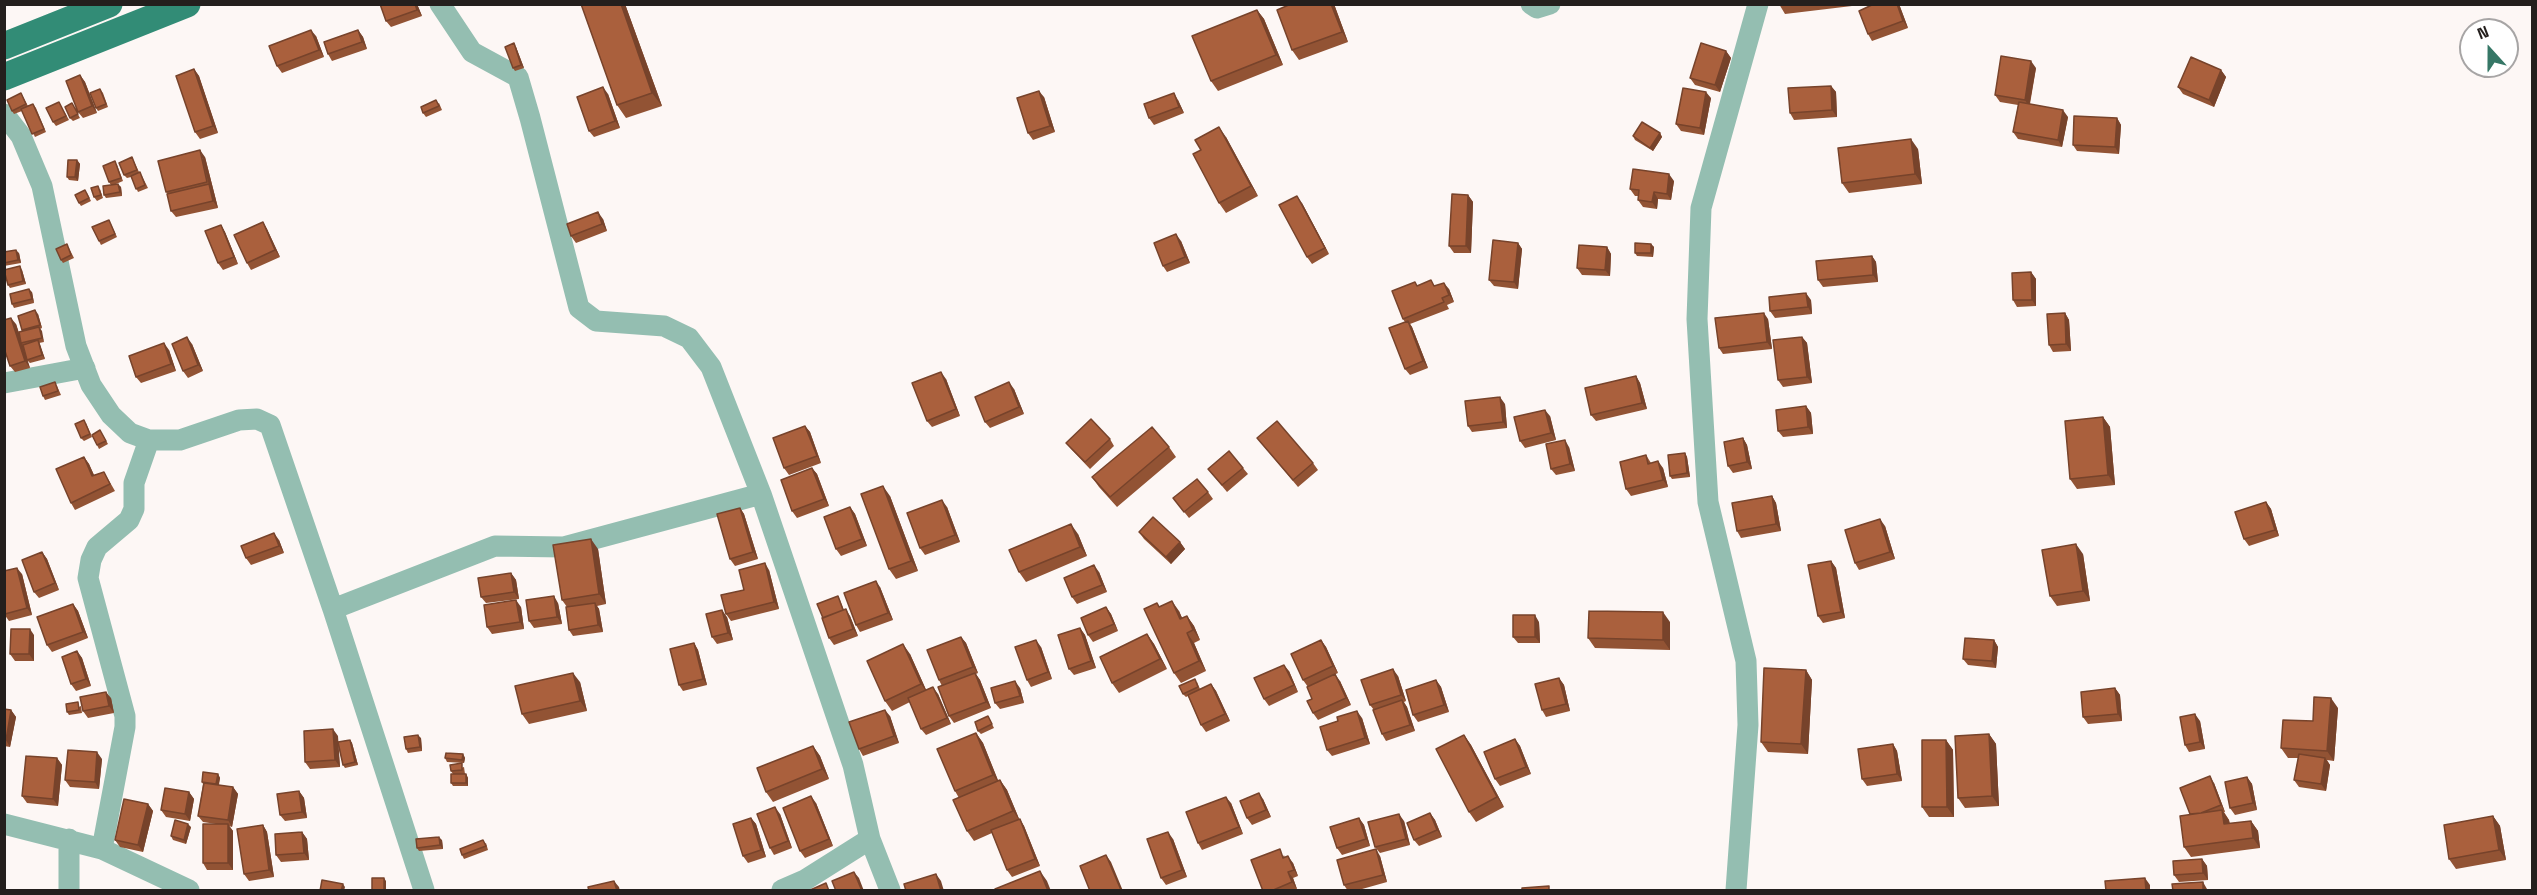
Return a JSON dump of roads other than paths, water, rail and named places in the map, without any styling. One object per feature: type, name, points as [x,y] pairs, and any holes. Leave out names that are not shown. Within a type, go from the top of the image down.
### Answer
[{"type":"main road","points":[[4,46],[109,4]]},
{"type":"main road","points":[[4,77],[187,4]]},
{"type":"street","points":[[440,4],[472,52],[518,77],[579,308],[596,321],[664,326],[689,338],[711,367],[761,494],[853,765],[870,839],[890,891]]},
{"type":"street","points":[[1531,4],[1537,8],[1550,4]]},
{"type":"street","points":[[1736,891],[1748,725],[1746,661],[1708,502],[1697,319],[1701,208],[1758,4]]},
{"type":"street","points":[[4,114],[21,136],[42,186],[76,346],[91,385],[111,415],[130,433],[149,440],[180,440],[239,420],[257,419],[270,425],[333,609],[424,891]]},
{"type":"street","points":[[4,383],[84,368]]},
{"type":"street","points":[[102,849],[125,727],[125,716],[88,578],[91,560],[97,547],[129,520],[134,509],[134,483],[149,440]]},
{"type":"street","points":[[333,609],[495,546],[564,548],[761,494]]},
{"type":"street","points":[[4,824],[102,849],[189,891]]},
{"type":"street","points":[[69,839],[69,891]]},
{"type":"street","points":[[782,891],[805,880],[870,839]]}]
